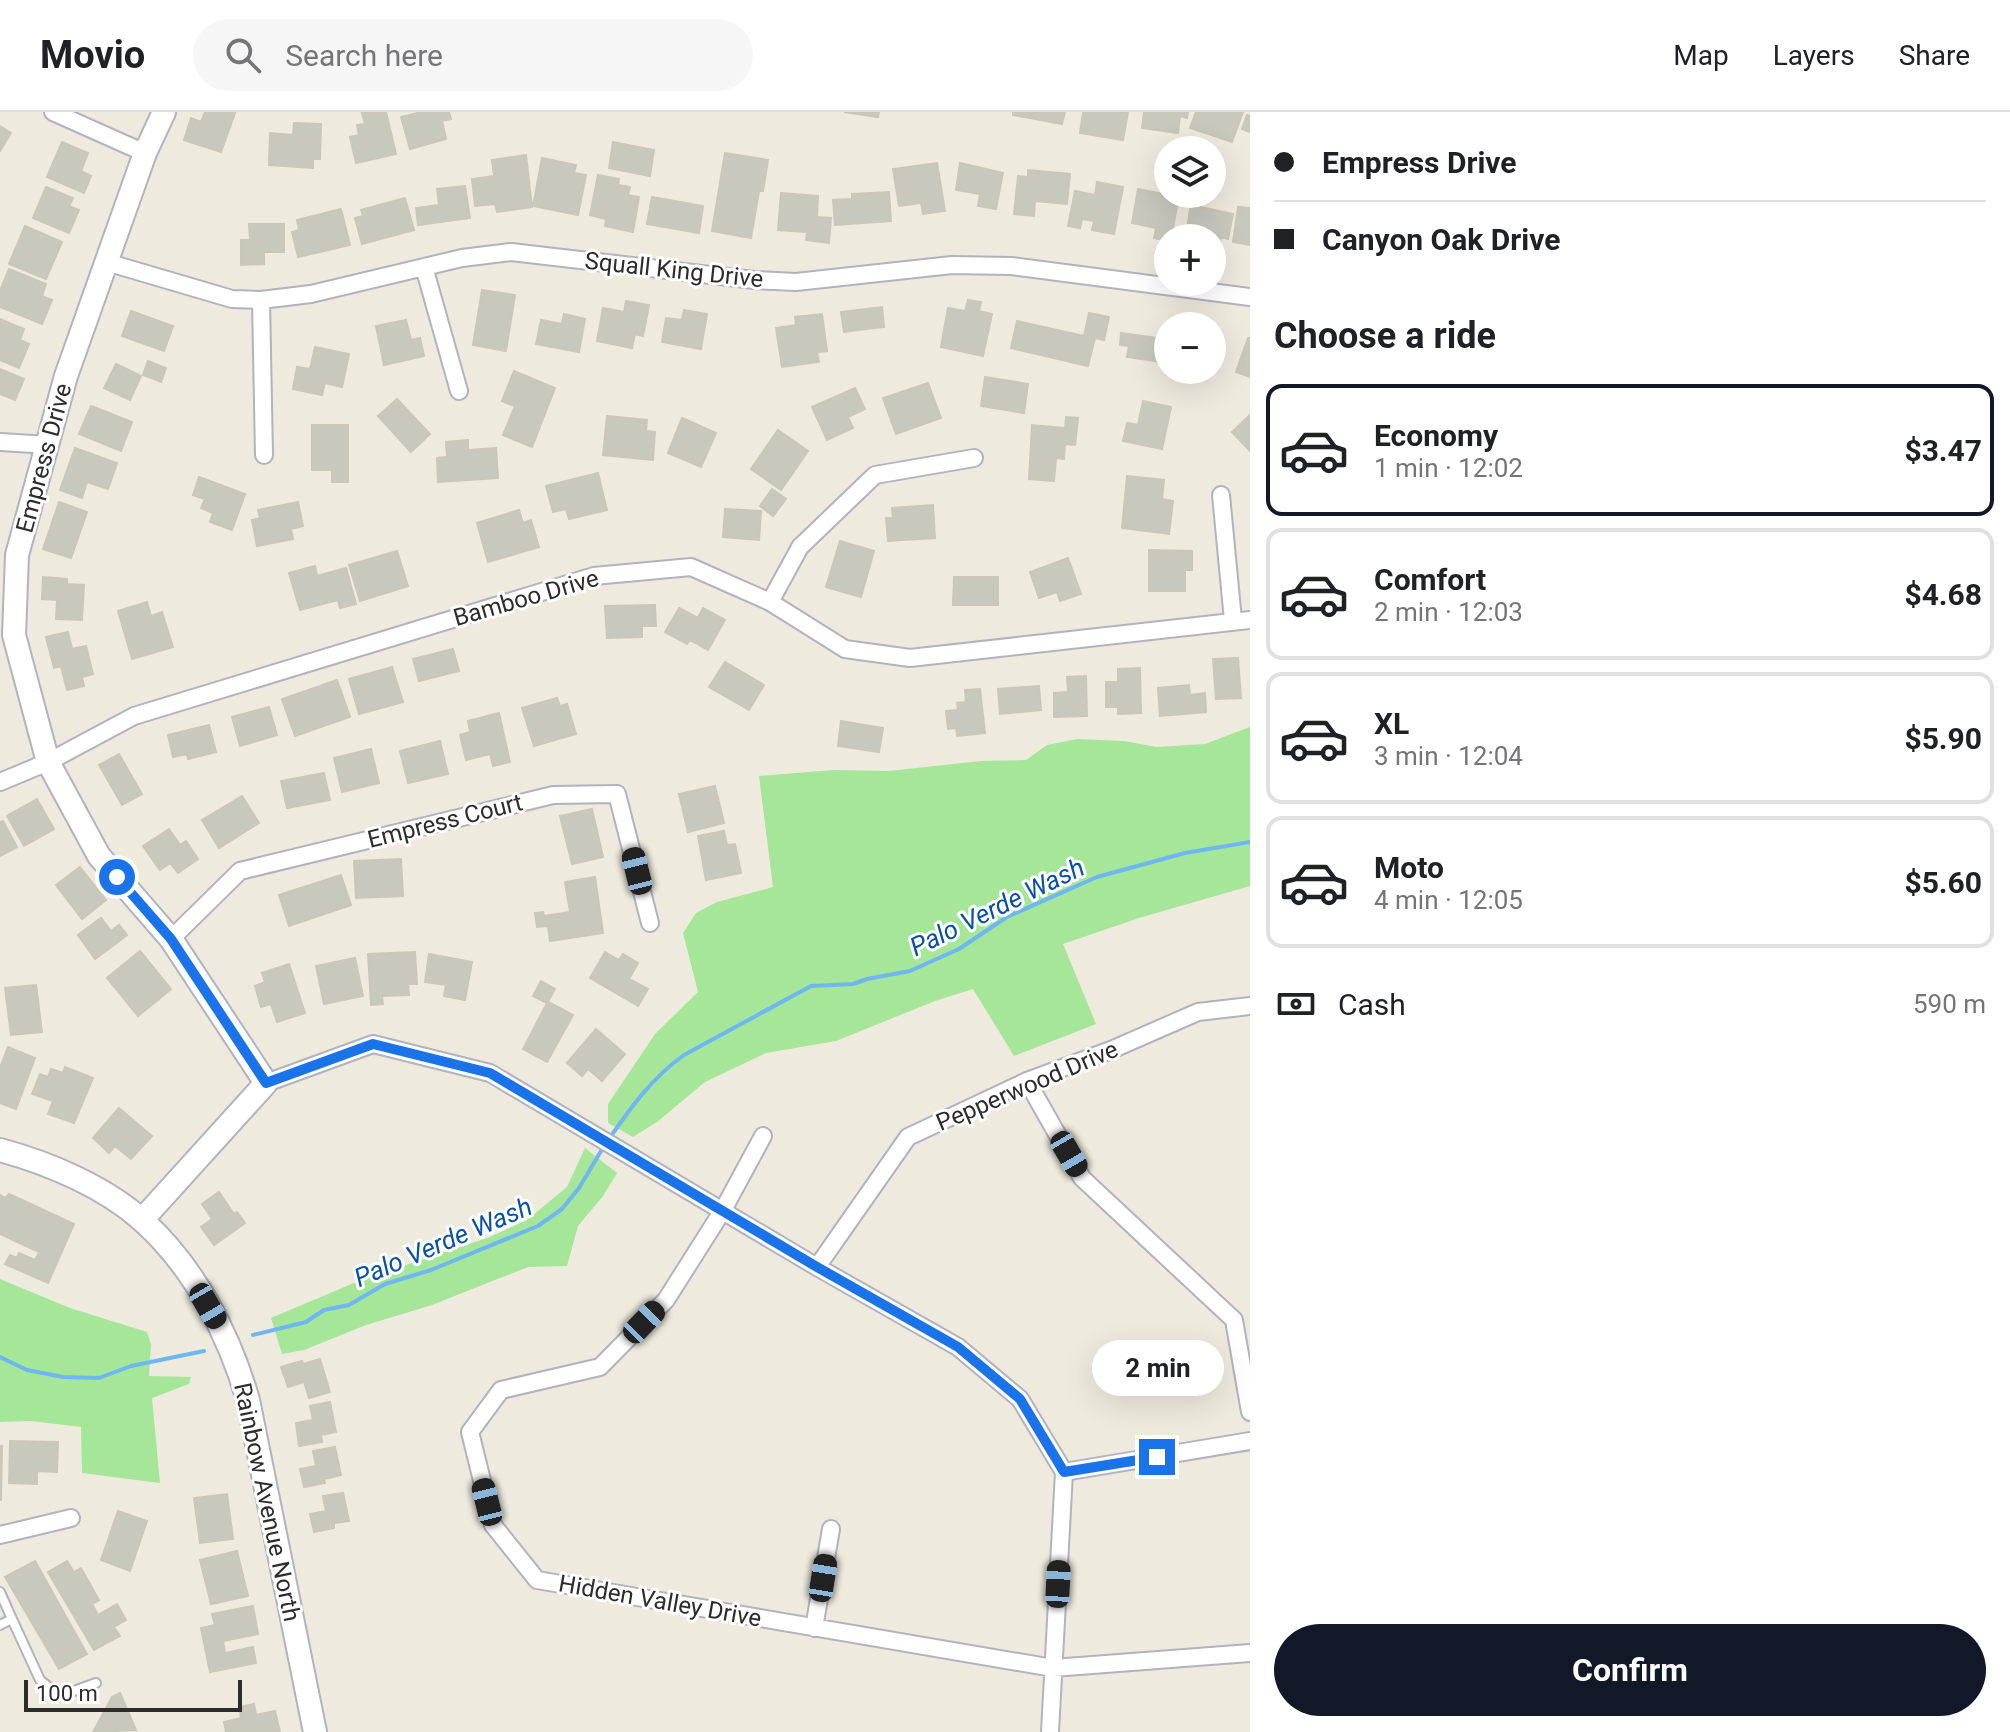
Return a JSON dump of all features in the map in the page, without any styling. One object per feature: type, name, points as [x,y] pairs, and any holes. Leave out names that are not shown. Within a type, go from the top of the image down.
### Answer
[{"type":"street","points":[[53,112],[145,153]]},
{"type":"street","name":"Empress Drive","points":[[164,112],[145,153],[66,376],[17,555],[7,635],[48,762],[99,856],[171,939],[266,1083]]},
{"type":"street","name":"Squall King Drive","points":[[106,262],[232,299],[261,300],[311,294],[462,258],[511,252],[796,282],[952,265],[1011,266],[1250,297]]},
{"type":"street","points":[[424,267],[459,391]]},
{"type":"street","points":[[261,300],[264,455]]},
{"type":"street","points":[[0,442],[49,445]]},
{"type":"street","points":[[770,602],[800,547],[875,475],[974,458]]},
{"type":"street","points":[[1221,495],[1242,620]]},
{"type":"street","name":"Bamboo Drive","points":[[0,782],[48,762],[134,716],[594,576],[691,567],[770,602],[845,649],[910,658],[1242,620]]},
{"type":"street","name":"Empress Court","points":[[171,939],[240,871],[553,795],[617,794],[650,923]]},
{"type":"street","name":"Pepperwood Drive","points":[[817,1267],[908,1137],[1027,1081],[1111,1050],[1198,1012],[1250,1006]]},
{"type":"street","points":[[142,1220],[266,1083],[373,1044],[490,1073],[958,1347],[1020,1399],[1064,1472],[1050,1732]]},
{"type":"street","points":[[1027,1081],[1082,1178],[1234,1320],[1250,1412]]},
{"type":"street","points":[[723,1210],[763,1136]]},
{"type":"street","name":"Rainbow Avenue North","points":[[0,1150],[69,1174],[142,1220],[181,1264],[217,1320],[248,1400],[315,1732]]},
{"type":"street","name":"Hidden Valley Drive","points":[[723,1210],[666,1300],[600,1367],[501,1390],[470,1432],[493,1525],[537,1580],[1053,1668],[1250,1653]]},
{"type":"street","points":[[1064,1472],[1250,1441]]},
{"type":"street","points":[[0,1535],[71,1518]]},
{"type":"street","points":[[814,1628],[831,1529]]},
{"type":"lane","points":[[0,1592],[40,1680],[60,1696],[96,1683]]},
{"type":"lane","points":[[0,1625],[12,1619]]},
{"type":"green space","points":[[1250,727],[1250,886],[1063,944],[1096,1024],[1014,1056],[973,989],[836,1041],[766,1053],[705,1082],[657,1122],[633,1137],[608,1123],[608,1104],[655,1034],[698,992],[683,933],[696,913],[717,902],[773,887],[759,776],[834,770],[889,771],[981,761],[1026,760],[1047,745],[1078,739],[1124,741],[1157,747],[1205,744]]},
{"type":"green space","points":[[585,1148],[617,1173],[578,1226],[567,1266],[528,1267],[432,1305],[366,1325],[304,1350],[282,1354],[271,1318],[361,1280],[490,1237],[527,1220],[567,1187]]},
{"type":"green space","points":[[0,1279],[70,1308],[147,1332],[151,1344],[149,1376],[191,1377],[189,1384],[152,1398],[160,1483],[82,1473],[81,1427],[31,1421],[0,1422]]},
{"type":"building","points":[[205,112],[235,113],[221,152],[184,140],[191,118],[201,122]]},
{"type":"building","points":[[386,112],[396,154],[356,163],[350,137],[359,135],[357,125],[365,124],[362,113]]},
{"type":"building","points":[[422,112],[449,112],[451,119],[442,121],[446,139],[410,149],[401,117]]},
{"type":"building","points":[[844,112],[879,112],[878,117]]},
{"type":"building","points":[[1013,112],[1065,112],[1062,124],[1013,115]]},
{"type":"building","points":[[1083,112],[1128,112],[1123,140],[1080,133]]},
{"type":"building","points":[[1144,112],[1188,112],[1187,118],[1180,116],[1178,133],[1142,128]]},
{"type":"building","points":[[1196,112],[1243,112],[1232,142],[1226,140],[1226,136],[1214,136],[1190,128]]},
{"type":"building","points":[[1247,115],[1250,116],[1250,132],[1242,129]]},
{"type":"building","points":[[294,123],[321,124],[320,159],[313,159],[313,168],[269,165],[270,133],[293,135]]},
{"type":"building","points":[[0,126],[11,133],[0,151]]},
{"type":"building","points":[[62,142],[88,153],[81,171],[91,176],[84,193],[47,177]]},
{"type":"building","points":[[613,142],[654,150],[650,176],[609,168]]},
{"type":"building","points":[[725,153],[768,160],[751,238],[712,231]]},
{"type":"building","points":[[526,155],[532,207],[497,212],[495,204],[475,206],[472,179],[494,176],[492,160]]},
{"type":"building","points":[[542,158],[576,165],[574,173],[586,175],[578,215],[533,206]]},
{"type":"building","points":[[937,163],[945,211],[923,214],[921,203],[899,206],[893,169]]},
{"type":"building","points":[[960,163],[1003,173],[996,209],[978,206],[980,194],[956,190]]},
{"type":"building","points":[[1028,170],[1070,174],[1067,204],[1035,201],[1034,216],[1014,214],[1018,176],[1028,177]]},
{"type":"building","points":[[598,175],[619,179],[618,185],[630,187],[628,195],[639,197],[633,232],[605,226],[606,219],[590,215]]},
{"type":"building","points":[[1097,182],[1123,187],[1114,234],[1092,230],[1094,221],[1082,219],[1080,228],[1068,226],[1075,191],[1095,195]]},
{"type":"building","points":[[465,186],[470,218],[418,225],[416,208],[439,205],[437,189]]},
{"type":"building","points":[[46,187],[73,198],[69,206],[79,210],[69,233],[33,218]]},
{"type":"building","points":[[1138,189],[1154,192],[1154,208],[1177,208],[1174,224],[1154,224],[1154,228],[1132,223]]},
{"type":"building","points":[[889,192],[891,221],[835,225],[833,200],[852,199],[852,194]]},
{"type":"building","points":[[781,193],[818,196],[817,217],[831,218],[829,243],[806,240],[807,232],[778,230]]},
{"type":"building","points":[[652,197],[703,206],[699,233],[647,224]]},
{"type":"building","points":[[405,198],[414,230],[362,244],[355,218],[363,216],[361,210]]},
{"type":"building","points":[[1238,207],[1250,208],[1250,245],[1233,242]]},
{"type":"building","points":[[1190,208],[1233,214],[1228,239],[1226,224],[1188,224]]},
{"type":"building","points":[[341,209],[350,245],[298,257],[292,232],[299,230],[297,220]]},
{"type":"building","points":[[249,224],[284,224],[284,252],[264,252],[264,264],[241,265],[241,240],[250,240]]},
{"type":"building","points":[[25,226],[62,242],[46,279],[9,264]]},
{"type":"building","points":[[9,269],[46,284],[42,296],[52,300],[42,324],[0,307],[0,291]]},
{"type":"building","points":[[482,290],[515,295],[506,351],[473,345]]},
{"type":"building","points":[[968,300],[981,302],[979,311],[992,314],[983,356],[941,347],[948,308],[965,311]]},
{"type":"building","points":[[626,301],[649,305],[643,336],[635,334],[632,348],[597,341],[603,308],[624,312]]},
{"type":"building","points":[[882,307],[884,327],[844,332],[841,312]]},
{"type":"building","points":[[684,310],[707,314],[701,349],[662,342],[666,318],[682,320]]},
{"type":"building","points":[[131,311],[173,326],[164,351],[122,336]]},
{"type":"building","points":[[1089,313],[1109,317],[1104,340],[1095,338],[1088,366],[1011,348],[1017,321],[1084,336]]},
{"type":"building","points":[[564,314],[585,319],[579,352],[536,344],[541,320],[562,324]]},
{"type":"building","points":[[822,314],[827,351],[817,352],[819,362],[782,367],[776,328],[796,325],[795,317]]},
{"type":"building","points":[[0,319],[24,329],[20,340],[29,344],[19,368],[0,360]]},
{"type":"building","points":[[406,320],[411,340],[420,338],[424,356],[384,365],[376,326]]},
{"type":"building","points":[[1121,333],[1154,338],[1154,361],[1127,357],[1129,346],[1120,345]]},
{"type":"building","points":[[1250,338],[1250,377],[1236,372]]},
{"type":"building","points":[[315,347],[349,354],[342,387],[325,383],[322,395],[293,389],[297,367],[310,369]]},
{"type":"building","points":[[148,361],[166,368],[161,382],[143,375]]},
{"type":"building","points":[[116,364],[141,376],[130,400],[104,388]]},
{"type":"building","points":[[0,369],[24,379],[15,400],[0,394]]},
{"type":"building","points":[[514,371],[555,388],[532,447],[503,435],[515,406],[502,401]]},
{"type":"building","points":[[985,377],[1028,384],[1024,413],[981,406]]},
{"type":"building","points":[[928,383],[941,418],[896,434],[883,398]]},
{"type":"building","points":[[855,388],[865,409],[848,417],[853,428],[827,440],[812,407]]},
{"type":"building","points":[[397,399],[430,434],[411,452],[378,416]]},
{"type":"building","points":[[1143,401],[1171,407],[1162,449],[1123,441],[1127,423],[1138,425]]},
{"type":"building","points":[[91,406],[132,422],[121,451],[79,434]]},
{"type":"building","points":[[1250,415],[1250,451],[1232,432]]},
{"type":"building","points":[[607,416],[647,420],[646,431],[655,432],[653,460],[603,455]]},
{"type":"building","points":[[1066,417],[1078,418],[1075,445],[1065,444],[1064,459],[1056,458],[1054,481],[1029,479],[1032,425],[1065,428]]},
{"type":"building","points":[[682,418],[716,433],[701,467],[668,453]]},
{"type":"building","points":[[312,425],[348,425],[348,482],[332,482],[332,470],[312,470]]},
{"type":"building","points":[[778,430],[808,451],[781,490],[751,469]]},
{"type":"building","points":[[468,440],[468,450],[496,448],[498,478],[438,482],[437,458],[447,457],[446,442]]},
{"type":"building","points":[[75,448],[117,463],[108,489],[87,482],[82,498],[60,490]]},
{"type":"building","points":[[598,473],[607,510],[569,519],[566,509],[553,512],[546,486]]},
{"type":"building","points":[[1127,476],[1164,480],[1162,499],[1173,501],[1169,534],[1122,528]]},
{"type":"building","points":[[199,477],[245,494],[232,530],[210,522],[213,513],[201,508],[205,499],[193,495]]},
{"type":"building","points":[[772,489],[786,499],[773,516],[760,506]]},
{"type":"building","points":[[59,502],[87,512],[71,558],[43,549]]},
{"type":"building","points":[[298,502],[303,526],[291,529],[293,539],[257,546],[252,520],[260,518],[258,510]]},
{"type":"building","points":[[933,505],[935,538],[888,541],[886,518],[893,518],[892,508]]},
{"type":"building","points":[[725,509],[761,511],[759,540],[723,537]]},
{"type":"building","points":[[519,510],[523,523],[531,520],[539,547],[488,562],[477,523]]},
{"type":"building","points":[[840,541],[874,551],[861,597],[826,587]]},
{"type":"building","points":[[1149,550],[1192,551],[1192,570],[1185,570],[1185,591],[1149,591]]},
{"type":"building","points":[[397,551],[408,586],[360,601],[349,565]]},
{"type":"building","points":[[1068,558],[1081,594],[1060,601],[1057,592],[1039,598],[1030,572]]},
{"type":"building","points":[[315,566],[317,576],[346,568],[356,604],[340,608],[338,600],[300,610],[289,573]]},
{"type":"building","points":[[43,577],[67,579],[67,584],[84,585],[82,620],[56,619],[57,600],[42,599]]},
{"type":"building","points":[[954,577],[998,577],[998,605],[953,605]]},
{"type":"building","points":[[147,602],[151,616],[162,612],[173,647],[132,659],[118,611]]},
{"type":"building","points":[[655,605],[656,626],[642,626],[642,637],[607,638],[605,606]]},
{"type":"building","points":[[679,608],[698,618],[703,608],[725,620],[708,650],[690,640],[687,644],[665,632]]},
{"type":"building","points":[[68,632],[72,649],[86,646],[93,674],[82,677],[84,686],[67,690],[61,666],[54,668],[46,637]]},
{"type":"building","points":[[453,649],[459,671],[419,681],[413,659]]},
{"type":"building","points":[[1238,658],[1241,698],[1216,699],[1213,659]]},
{"type":"building","points":[[725,662],[764,685],[749,710],[709,687]]},
{"type":"building","points":[[392,667],[403,702],[359,714],[349,679]]},
{"type":"building","points":[[1140,668],[1141,713],[1118,714],[1118,707],[1106,707],[1106,682],[1118,682],[1118,669]]},
{"type":"building","points":[[1086,676],[1087,716],[1054,717],[1054,693],[1068,692],[1067,677]]},
{"type":"building","points":[[337,680],[350,717],[295,736],[282,699]]},
{"type":"building","points":[[1189,685],[1190,695],[1205,693],[1206,712],[1160,716],[1158,688]]},
{"type":"building","points":[[1039,686],[1041,710],[1000,714],[998,689]]},
{"type":"building","points":[[980,689],[985,733],[957,736],[956,728],[948,729],[946,711],[958,710],[957,703],[966,702],[965,690]]},
{"type":"building","points":[[557,698],[560,706],[567,704],[576,734],[534,746],[522,708]]},
{"type":"building","points":[[269,707],[277,735],[240,746],[232,717]]},
{"type":"building","points":[[499,713],[510,762],[493,766],[490,754],[466,760],[460,735],[470,732],[468,721]]},
{"type":"building","points":[[841,721],[883,728],[879,752],[838,746]]},
{"type":"building","points":[[209,725],[216,752],[188,759],[187,754],[173,757],[168,735]]},
{"type":"building","points":[[440,741],[448,774],[408,783],[400,751]]},
{"type":"building","points":[[371,749],[379,783],[342,792],[334,758]]},
{"type":"building","points":[[119,754],[142,794],[122,805],[99,765]]},
{"type":"building","points":[[324,773],[330,800],[287,808],[281,781]]},
{"type":"building","points":[[715,786],[724,823],[688,832],[679,794]]},
{"type":"building","points":[[242,796],[259,823],[219,848],[202,820]]},
{"type":"building","points":[[37,799],[54,829],[24,846],[7,816]]},
{"type":"building","points":[[592,809],[603,857],[572,864],[560,816]]},
{"type":"building","points":[[3,821],[17,847],[0,856],[0,822]]},
{"type":"building","points":[[169,829],[180,845],[186,841],[198,859],[178,873],[170,863],[160,870],[143,846]]},
{"type":"building","points":[[724,831],[727,845],[735,844],[741,873],[706,880],[698,836]]},
{"type":"building","points":[[401,859],[403,896],[356,898],[354,861]]},
{"type":"building","points":[[80,867],[106,900],[82,919],[56,885]]},
{"type":"building","points":[[341,875],[351,905],[289,926],[279,895]]},
{"type":"building","points":[[595,877],[603,933],[550,941],[548,926],[537,927],[535,913],[543,912],[544,916],[570,912],[565,882]]},
{"type":"building","points":[[101,918],[111,931],[119,925],[127,935],[95,959],[78,935]]},
{"type":"building","points":[[140,951],[171,989],[138,1016],[107,978]]},
{"type":"building","points":[[415,952],[417,984],[408,984],[409,995],[382,996],[383,1004],[371,1005],[368,954]]},
{"type":"building","points":[[605,952],[619,960],[623,954],[638,963],[629,979],[648,989],[638,1006],[590,978]]},
{"type":"building","points":[[429,954],[472,962],[465,1000],[444,996],[446,985],[425,982]]},
{"type":"building","points":[[355,958],[363,996],[324,1004],[316,966]]},
{"type":"building","points":[[289,964],[305,1013],[277,1022],[271,1004],[261,1007],[255,986],[265,982],[262,973]]},
{"type":"building","points":[[541,981],[555,989],[548,1002],[573,1015],[547,1062],[523,1049],[547,1003],[533,996]]},
{"type":"building","points":[[36,985],[42,1032],[11,1035],[5,988]]},
{"type":"building","points":[[596,1029],[625,1054],[602,1081],[588,1069],[582,1076],[567,1063]]},
{"type":"building","points":[[8,1047],[35,1058],[16,1109],[0,1103],[0,1068]]},
{"type":"building","points":[[65,1067],[93,1078],[74,1123],[48,1114],[53,1101],[32,1094],[40,1074],[48,1077],[51,1069],[63,1073]]},
{"type":"building","points":[[119,1108],[152,1136],[131,1159],[115,1146],[109,1153],[93,1138]]},
{"type":"building","points":[[219,1192],[234,1214],[237,1212],[245,1223],[214,1245],[201,1227],[212,1219],[202,1204]]},
{"type":"building","points":[[9,1194],[74,1224],[48,1283],[5,1264],[10,1255],[17,1258],[19,1253],[35,1260],[39,1252],[0,1234],[0,1195],[5,1198]]},
{"type":"building","points":[[320,1359],[330,1392],[309,1398],[304,1382],[288,1387],[281,1367]]},
{"type":"building","points":[[330,1402],[336,1432],[321,1435],[322,1442],[299,1446],[296,1423],[313,1420],[310,1406]]},
{"type":"building","points":[[10,1441],[58,1442],[57,1472],[37,1471],[37,1484],[9,1483]]},
{"type":"building","points":[[2,1446],[1,1500],[0,1500]]},
{"type":"building","points":[[335,1447],[341,1475],[324,1479],[325,1483],[304,1487],[300,1469],[316,1466],[313,1451]]},
{"type":"building","points":[[343,1493],[349,1521],[334,1523],[334,1528],[314,1532],[310,1514],[326,1511],[323,1496]]},
{"type":"building","points":[[227,1494],[233,1539],[200,1543],[194,1498]]},
{"type":"building","points":[[118,1511],[147,1521],[130,1571],[101,1560]]},
{"type":"building","points":[[237,1551],[248,1596],[211,1604],[200,1560]]},
{"type":"building","points":[[35,1561],[87,1654],[59,1669],[5,1577]]},
{"type":"building","points":[[67,1561],[74,1572],[81,1568],[99,1600],[92,1604],[98,1615],[117,1604],[126,1620],[114,1627],[120,1636],[94,1650],[48,1572]]},
{"type":"building","points":[[253,1606],[258,1634],[223,1641],[225,1653],[253,1647],[256,1663],[210,1672],[201,1628],[215,1625],[212,1614]]},
{"type":"building","points":[[120,1693],[136,1730],[93,1732],[112,1697]]},
{"type":"building","points":[[254,1704],[256,1715],[275,1711],[280,1732],[226,1732],[224,1722],[241,1718],[239,1707]]},
{"type":"waterway","name":"Palo Verde Wash","points":[[609,1139],[634,1104],[672,1064],[811,986],[853,984],[910,971],[959,949],[1007,917],[1097,877],[1185,853],[1250,842]]},
{"type":"waterway","name":"Palo Verde Wash","points":[[253,1335],[306,1322],[324,1310],[349,1305],[385,1284],[431,1270],[538,1226],[562,1209],[579,1188],[604,1146]]},
{"type":"waterway","name":"Palo Verde Wash","points":[[0,1357],[27,1370],[63,1377],[99,1378],[131,1366],[204,1351]]},
{"type":"route","points":[[117,877],[171,939],[266,1083],[373,1044],[490,1073],[958,1347],[1020,1399],[1064,1472],[1157,1457]]}]
